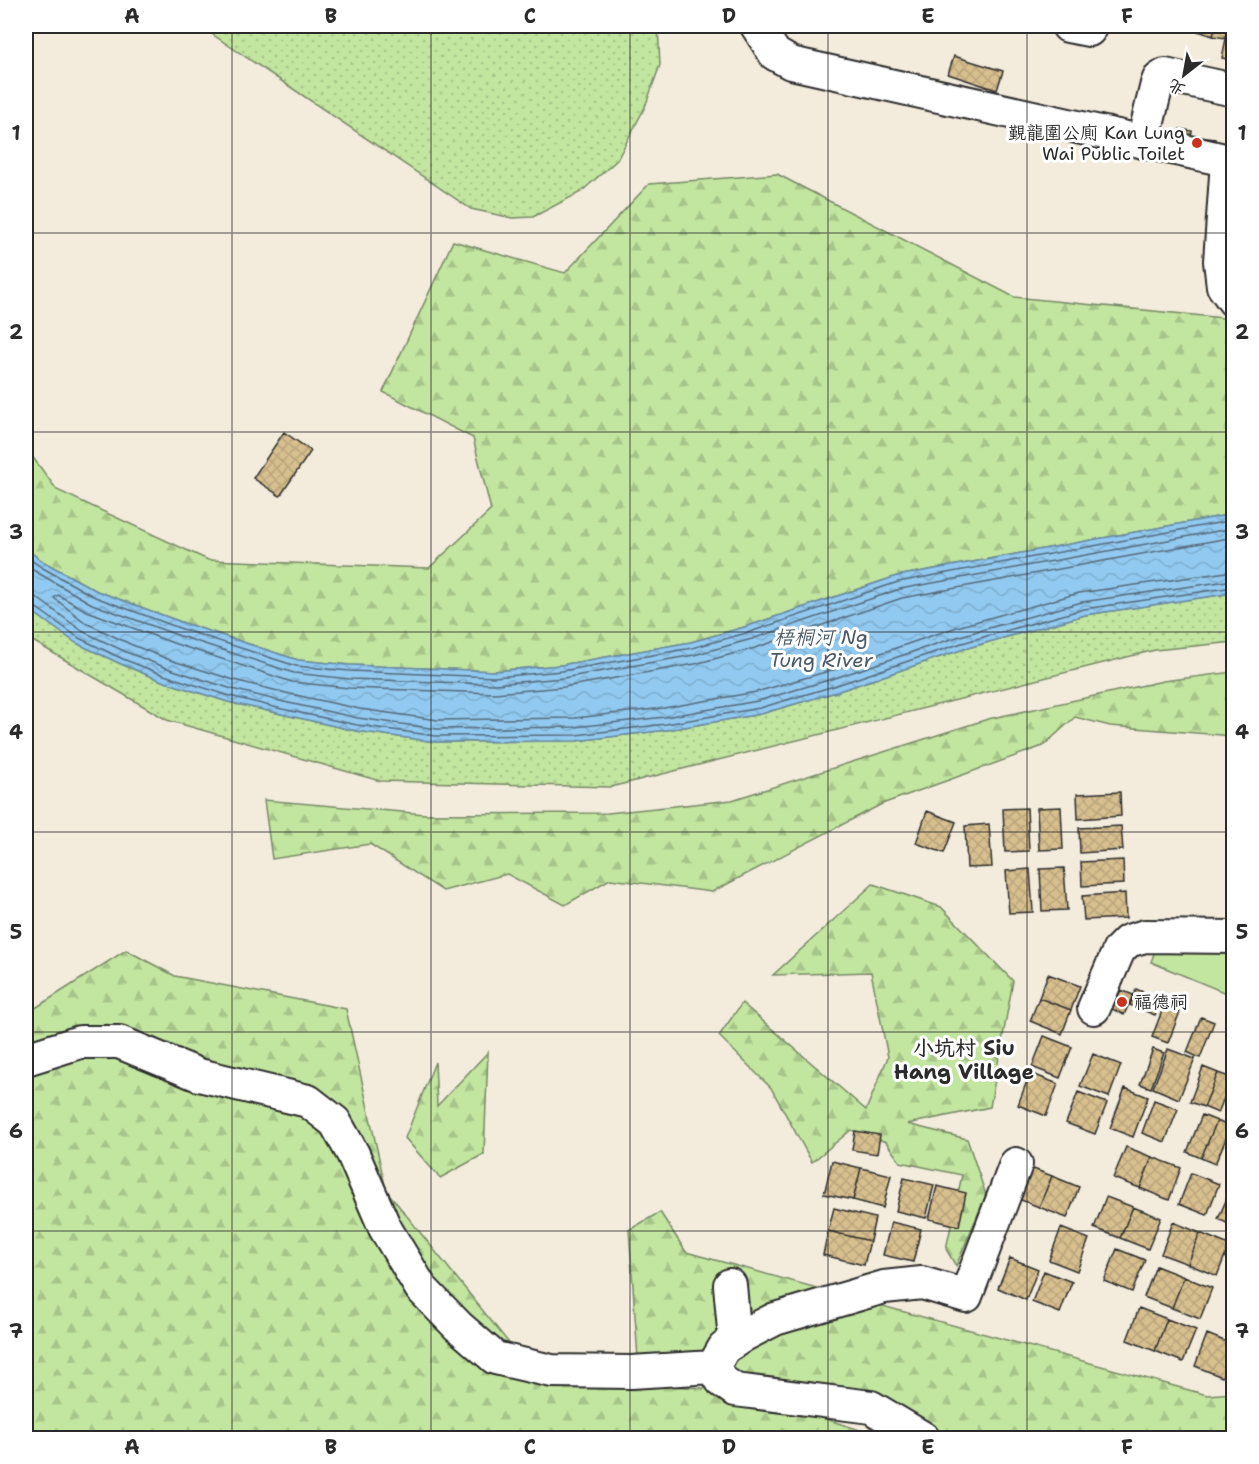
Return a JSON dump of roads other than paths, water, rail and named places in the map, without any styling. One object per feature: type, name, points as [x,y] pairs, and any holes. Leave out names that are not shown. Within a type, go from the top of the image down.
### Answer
[{"type":"street","points":[[757,26],[776,54],[791,63],[1230,161],[1220,261],[1223,286],[1233,301]]},
{"type":"street","points":[[1143,142],[1156,84],[1165,75],[1233,90]]},
{"type":"street","points":[[1095,1008],[1119,950],[1128,941],[1145,936],[1233,937]]},
{"type":"street","points":[[26,1059],[80,1042],[119,1042],[199,1076],[308,1101],[335,1122],[353,1154],[385,1228],[422,1288],[458,1326],[495,1358],[552,1371],[631,1372],[713,1367]]},
{"type":"street","points":[[713,1367],[724,1348],[775,1319],[884,1287],[922,1283],[966,1296],[1016,1164]]},
{"type":"street","points":[[730,1285],[735,1341]]},
{"type":"street","points":[[713,1367],[722,1381],[735,1390],[871,1407],[923,1438]]},
{"type":"water","name":"梧桐河 Ng Tung River","points":[[1233,514],[1233,593],[1085,615],[964,649],[836,692],[761,714],[667,730],[576,741],[436,742],[356,731],[228,702],[162,681],[76,643],[26,607],[26,549],[44,562],[97,591],[184,623],[298,660],[350,665],[494,671],[561,665],[691,642],[748,626],[897,576]]},
{"type":"waterway","points":[[892,26],[916,31]]},
{"type":"place","name":"覲龍圍公廁 Kan Lung Wai Public Toilet","points":[[1197,143]]},
{"type":"place","name":"福德祠","points":[[1122,1002]]},
{"type":"district","name":"小坑村 Siu Hang Village","points":[[964,1060]]}]
